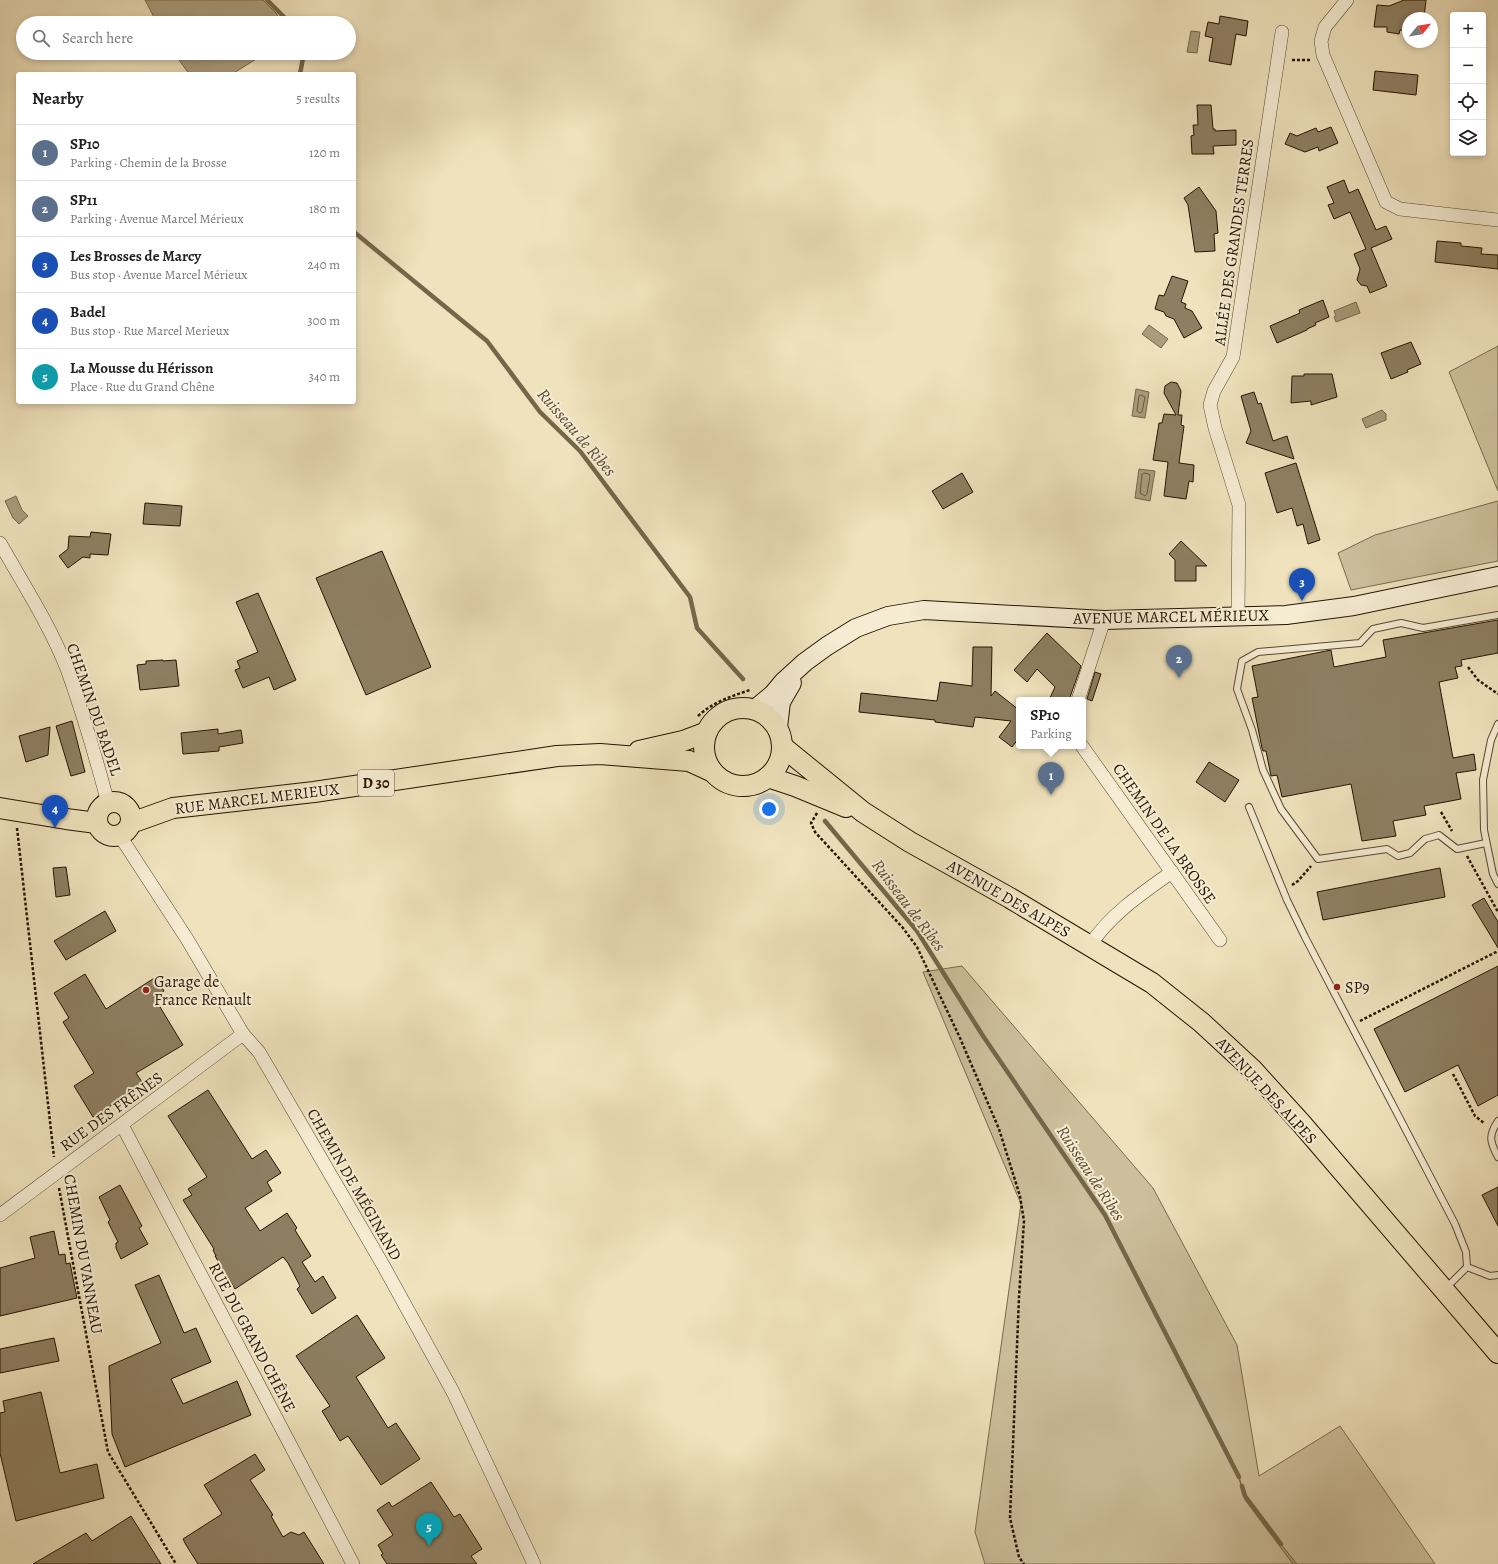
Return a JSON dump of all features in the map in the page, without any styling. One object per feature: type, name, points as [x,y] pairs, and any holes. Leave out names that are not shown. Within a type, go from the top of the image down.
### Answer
[{"type":"main road","name":"AVENUE MARCEL MÉRIEUX","points":[[755,709],[773,694],[783,682],[805,662],[827,646],[856,628],[888,616],[924,610],[1104,620],[1286,615],[1354,606],[1498,576]]},
{"type":"main road","name":"AVENUE MARCEL MÉRIEUX","points":[[778,727],[781,702],[805,662]]},
{"type":"main road","points":[[740,708],[755,709],[771,719],[778,727],[782,737],[782,757],[776,768],[762,782],[749,786],[736,786],[723,780],[713,772],[705,753],[702,725],[712,723],[720,715],[730,710],[740,708]]},
{"type":"main road","name":"RUE MARCEL MERIEUX","points":[[623,755],[683,741],[702,725]]},
{"type":"main road","name":"AVENUE DES ALPES","points":[[783,747],[863,812],[910,842],[997,891],[1152,983],[1201,1022],[1252,1069],[1311,1135],[1443,1291],[1498,1353]]},
{"type":"main road","name":"RUE MARCEL MERIEUX","points":[[126,830],[174,808],[314,792],[557,756],[600,754],[689,761],[713,772]]},
{"type":"main road","name":"AVENUE DES ALPES","points":[[768,777],[795,786],[843,807],[863,812]]},
{"type":"main road","points":[[114,802],[126,806],[131,816],[126,830],[108,836],[99,829],[97,823],[98,811],[102,806],[108,803],[114,802]]},
{"type":"main road","points":[[8,809],[97,823]]},
{"type":"street","points":[[1347,0],[1325,27],[1320,41],[1323,55],[1386,202],[1400,209],[1498,220]]},
{"type":"street","name":"ALLÉE DES GRANDES TERRES","points":[[1238,616],[1239,505],[1215,428],[1210,405],[1214,391],[1234,357],[1282,32]]},
{"type":"street","name":"CHEMIN DU BADEL","points":[[0,543],[41,615],[66,668],[84,720],[108,803]]},
{"type":"street","points":[[1079,697],[1104,620]]},
{"type":"street","name":"CHEMIN DE LA BROSSE","points":[[1084,749],[1220,940]]},
{"type":"street","name":"CHEMIN DE MÉGINAND","points":[[126,830],[187,939],[243,1034],[259,1052],[386,1272],[453,1392],[534,1564]]},
{"type":"street","points":[[1090,946],[1099,932],[1126,905],[1172,872]]},
{"type":"street","name":"RUE DES FRÊNES","points":[[0,1215],[243,1034]]},
{"type":"street","name":"RUE DU GRAND CHÊNE","points":[[122,1125],[353,1564]]},
{"type":"lane","points":[[1486,843],[1457,849],[1440,835],[1425,839],[1410,853],[1398,856],[1387,849],[1318,859],[1281,809],[1263,770],[1252,730],[1237,689],[1242,661],[1258,652],[1360,643],[1373,629],[1401,623],[1423,628],[1498,615]]},
{"type":"lane","points":[[1498,724],[1491,740],[1483,780],[1484,830],[1493,874],[1498,884]]},
{"type":"lane","points":[[1249,807],[1287,900],[1455,1224],[1466,1252],[1467,1267],[1443,1291]]},
{"type":"lane","points":[[1498,1121],[1493,1129],[1491,1144],[1498,1157]]},
{"type":"lane","points":[[1467,1267],[1490,1276],[1498,1275]]},
{"type":"path","points":[[1278,60],[1314,60],[1323,55]]},
{"type":"path","points":[[1468,667],[1478,680],[1498,694]]},
{"type":"path","points":[[702,725],[706,709],[724,699],[755,688]]},
{"type":"path","name":"CHEMIN DU VANNEAU","points":[[8,809],[56,1172],[108,1452],[176,1564]]},
{"type":"path","points":[[1441,812],[1498,912]]},
{"type":"path","points":[[814,832],[904,928],[917,947],[960,1038],[999,1129],[1020,1196],[1024,1221],[1019,1297],[1010,1518],[1019,1557],[1024,1564]]},
{"type":"path","points":[[1289,886],[1298,881],[1318,859]]},
{"type":"path","points":[[1351,1026],[1498,951]]},
{"type":"path","points":[[1453,1074],[1474,1116],[1493,1129]]},
{"type":"shaded area","points":[[1498,346],[1498,491],[1449,372]]},
{"type":"shaded area","points":[[1498,501],[1498,561],[1351,590],[1338,553],[1375,535]]},
{"type":"shaded area","points":[[962,966],[1153,1188],[1237,1345],[1259,1476],[1340,1426],[1435,1564],[985,1564],[975,1532],[1021,1204],[923,972]]},
{"type":"water","points":[[145,0],[263,0],[278,16],[153,16]]},
{"type":"water","points":[[1191,31],[1200,32],[1197,53],[1187,52]]},
{"type":"water","points":[[179,60],[255,60],[235,72],[187,71]]},
{"type":"water","points":[[1356,302],[1360,313],[1336,322],[1334,311]]},
{"type":"water","points":[[1149,325],[1168,339],[1161,348],[1142,334]]},
{"type":"water","points":[[1136,389],[1149,392],[1145,418],[1132,416]]},
{"type":"water","points":[[1382,410],[1386,414],[1386,420],[1366,428],[1362,419]]},
{"type":"water","points":[[1139,469],[1155,471],[1150,501],[1135,498]]},
{"type":"water","points":[[16,496],[22,510],[28,516],[19,524],[13,518],[5,501]]},
{"type":"water","points":[[1237,1471],[1245,1496],[1259,1517],[1297,1564],[1293,1564],[1245,1500]]},
{"type":"building","points":[[1404,0],[1426,0],[1425,12],[1402,12],[1402,30],[1400,30],[1399,34],[1387,32],[1387,27],[1374,27],[1377,5],[1389,6]]},
{"type":"building","points":[[1220,16],[1248,21],[1246,36],[1236,34],[1231,65],[1209,61],[1213,38],[1205,36],[1208,22],[1219,24]]},
{"type":"building","points":[[1375,71],[1418,75],[1416,95],[1373,90]]},
{"type":"building","points":[[1197,105],[1211,105],[1213,129],[1215,129],[1215,131],[1236,130],[1236,145],[1213,146],[1214,154],[1192,154],[1191,136],[1194,135],[1193,125],[1198,125]]},
{"type":"building","points":[[1331,127],[1338,143],[1319,151],[1318,147],[1305,152],[1285,144],[1290,133],[1297,136],[1316,128],[1318,132]]},
{"type":"building","points":[[1344,180],[1349,193],[1358,189],[1376,230],[1386,226],[1392,239],[1371,248],[1387,286],[1370,293],[1367,286],[1361,285],[1357,280],[1360,269],[1354,254],[1366,249],[1350,212],[1334,219],[1328,205],[1334,203],[1327,187]]},
{"type":"building","points":[[1199,187],[1216,211],[1218,233],[1214,234],[1215,251],[1195,252],[1188,205],[1184,198]]},
{"type":"building","points":[[1437,241],[1461,243],[1461,246],[1482,248],[1481,254],[1498,255],[1498,269],[1435,262]]},
{"type":"building","points":[[1172,276],[1188,281],[1181,302],[1186,304],[1185,308],[1192,311],[1202,328],[1184,338],[1174,319],[1166,316],[1164,312],[1155,309],[1159,295],[1164,296]]},
{"type":"building","points":[[1323,300],[1329,317],[1315,323],[1316,325],[1307,330],[1277,343],[1270,326],[1300,313],[1299,310]]},
{"type":"building","points":[[1411,342],[1421,364],[1407,370],[1408,372],[1391,379],[1381,353]]},
{"type":"building","points":[[1304,374],[1332,374],[1337,397],[1311,405],[1311,401],[1291,403],[1292,376],[1304,376]]},
{"type":"building","points":[[1171,382],[1177,383],[1181,391],[1178,415],[1182,415],[1181,425],[1184,426],[1179,463],[1194,465],[1193,482],[1189,481],[1186,499],[1164,496],[1168,462],[1153,460],[1159,423],[1162,423],[1164,414],[1176,415],[1164,393],[1165,386]]},
{"type":"building","points":[[1254,392],[1258,404],[1261,403],[1273,441],[1287,436],[1294,459],[1246,443],[1251,431],[1241,396]]},
{"type":"building","points":[[1296,463],[1320,540],[1308,544],[1303,524],[1297,526],[1292,508],[1277,513],[1265,473]]},
{"type":"building","points":[[962,473],[973,492],[943,509],[932,491]]},
{"type":"building","points":[[145,503],[182,506],[180,526],[143,524]]},
{"type":"building","points":[[91,532],[111,534],[108,555],[90,554],[90,558],[83,557],[68,568],[59,556],[68,549],[69,536],[90,537]]},
{"type":"building","points":[[1181,541],[1207,566],[1196,566],[1196,581],[1175,581],[1175,560],[1169,554]]},
{"type":"building","points":[[382,551],[431,667],[366,695],[316,578]]},
{"type":"building","points":[[258,593],[296,680],[274,690],[269,677],[243,688],[235,670],[240,668],[237,661],[258,652],[236,602]]},
{"type":"building","points":[[1498,620],[1498,653],[1461,660],[1462,666],[1455,667],[1458,678],[1439,682],[1453,758],[1474,754],[1476,770],[1456,773],[1461,799],[1424,806],[1426,815],[1393,821],[1396,836],[1362,841],[1351,784],[1282,797],[1277,775],[1271,776],[1266,751],[1263,751],[1262,748],[1252,698],[1258,697],[1252,666],[1331,650],[1334,667],[1386,657],[1383,640]]},
{"type":"building","points":[[1047,633],[1081,666],[1070,697],[1050,697],[1055,687],[1037,669],[1027,682],[1014,670]]},
{"type":"building","points":[[973,647],[992,647],[991,696],[995,691],[1016,708],[1016,742],[1012,747],[999,737],[1011,721],[975,717],[973,727],[935,722],[935,720],[859,712],[861,693],[937,701],[940,682],[972,686]]},
{"type":"building","points":[[176,660],[179,686],[140,690],[137,665],[146,664],[146,661]]},
{"type":"building","points":[[1095,672],[1101,674],[1092,701],[1087,699]]},
{"type":"building","points":[[72,721],[85,772],[71,776],[56,726]]},
{"type":"building","points":[[50,727],[48,755],[26,762],[19,736]]},
{"type":"building","points":[[218,729],[218,734],[241,730],[243,743],[219,747],[219,751],[183,754],[181,733]]},
{"type":"building","points":[[1209,762],[1239,780],[1225,802],[1196,782]]},
{"type":"building","points":[[66,867],[70,895],[56,897],[53,868]]},
{"type":"building","points":[[1440,868],[1445,897],[1323,920],[1317,892]]},
{"type":"building","points":[[1484,898],[1498,922],[1498,948],[1472,905]]},
{"type":"building","points":[[105,911],[116,931],[66,960],[54,941]]},
{"type":"building","points":[[1498,966],[1498,1095],[1478,1106],[1458,1065],[1405,1092],[1374,1029]]},
{"type":"building","points":[[85,974],[106,1009],[156,977],[164,991],[154,997],[183,1045],[136,1073],[144,1085],[93,1117],[74,1086],[94,1073],[63,1022],[69,1018],[54,993]]},
{"type":"building","points":[[208,1090],[252,1159],[266,1150],[281,1173],[267,1182],[272,1191],[245,1208],[260,1231],[287,1213],[297,1228],[295,1230],[311,1256],[302,1262],[315,1282],[323,1276],[336,1298],[312,1314],[297,1289],[300,1286],[288,1263],[283,1257],[235,1289],[215,1256],[214,1249],[183,1200],[192,1195],[188,1189],[207,1177],[168,1116]]},
{"type":"building","points":[[120,1185],[142,1226],[139,1228],[148,1244],[121,1259],[116,1248],[116,1243],[118,1242],[108,1222],[110,1220],[99,1197]]},
{"type":"building","points":[[1498,1187],[1498,1226],[1482,1195]]},
{"type":"building","points":[[54,1231],[59,1255],[65,1254],[66,1264],[70,1263],[77,1298],[0,1316],[0,1268],[35,1258],[30,1237]]},
{"type":"building","points":[[159,1275],[184,1333],[196,1328],[211,1362],[171,1379],[183,1404],[237,1381],[251,1415],[125,1467],[112,1434],[109,1366],[161,1343],[135,1285]]},
{"type":"building","points":[[357,1315],[385,1358],[356,1377],[388,1428],[396,1423],[420,1459],[381,1485],[348,1436],[340,1441],[322,1411],[330,1406],[296,1356]]},
{"type":"building","points":[[54,1338],[59,1361],[0,1373],[0,1349]]},
{"type":"building","points":[[41,1392],[60,1473],[97,1464],[104,1498],[16,1521],[0,1453],[0,1413],[5,1412],[3,1401]]},
{"type":"building","points":[[255,1454],[265,1470],[250,1480],[273,1515],[271,1516],[283,1537],[291,1532],[299,1535],[304,1532],[324,1564],[198,1564],[186,1545],[183,1539],[222,1514],[204,1485]]},
{"type":"building","points":[[431,1482],[454,1517],[460,1514],[482,1549],[471,1556],[477,1564],[387,1564],[381,1555],[383,1554],[378,1545],[393,1535],[377,1510],[389,1502],[392,1507]]},
{"type":"building","points":[[131,1516],[161,1564],[33,1564],[86,1533],[92,1541]]},
{"type":"waterway","name":"Ruisseau de Ribes","points":[[267,0],[283,16]]},
{"type":"waterway","name":"Ruisseau de Ribes","points":[[300,72],[303,60]]},
{"type":"waterway","name":"Ruisseau de Ribes","points":[[356,234],[487,341],[540,412],[580,451],[690,597],[697,628],[743,679]]},
{"type":"waterway","name":"Ruisseau de Ribes","points":[[825,821],[917,931],[983,1036],[1105,1215],[1239,1477]]},
{"type":"waterway","name":"Ruisseau de Ribes","points":[[1242,1486],[1245,1496],[1281,1544]]},
{"type":"place","name":"Les Brosses de Marcy","points":[[1302,601]]},
{"type":"place","name":"SP11","points":[[1179,678]]},
{"type":"place","name":"SP10","points":[[1051,795]]},
{"type":"place","name":"Badel","points":[[55,828]]},
{"type":"place","name":"SP9","points":[[1337,987]]},
{"type":"place","name":"Garage de France Renault","points":[[146,990]]},
{"type":"place","name":"La Mousse du Hérisson","points":[[429,1546]]}]
